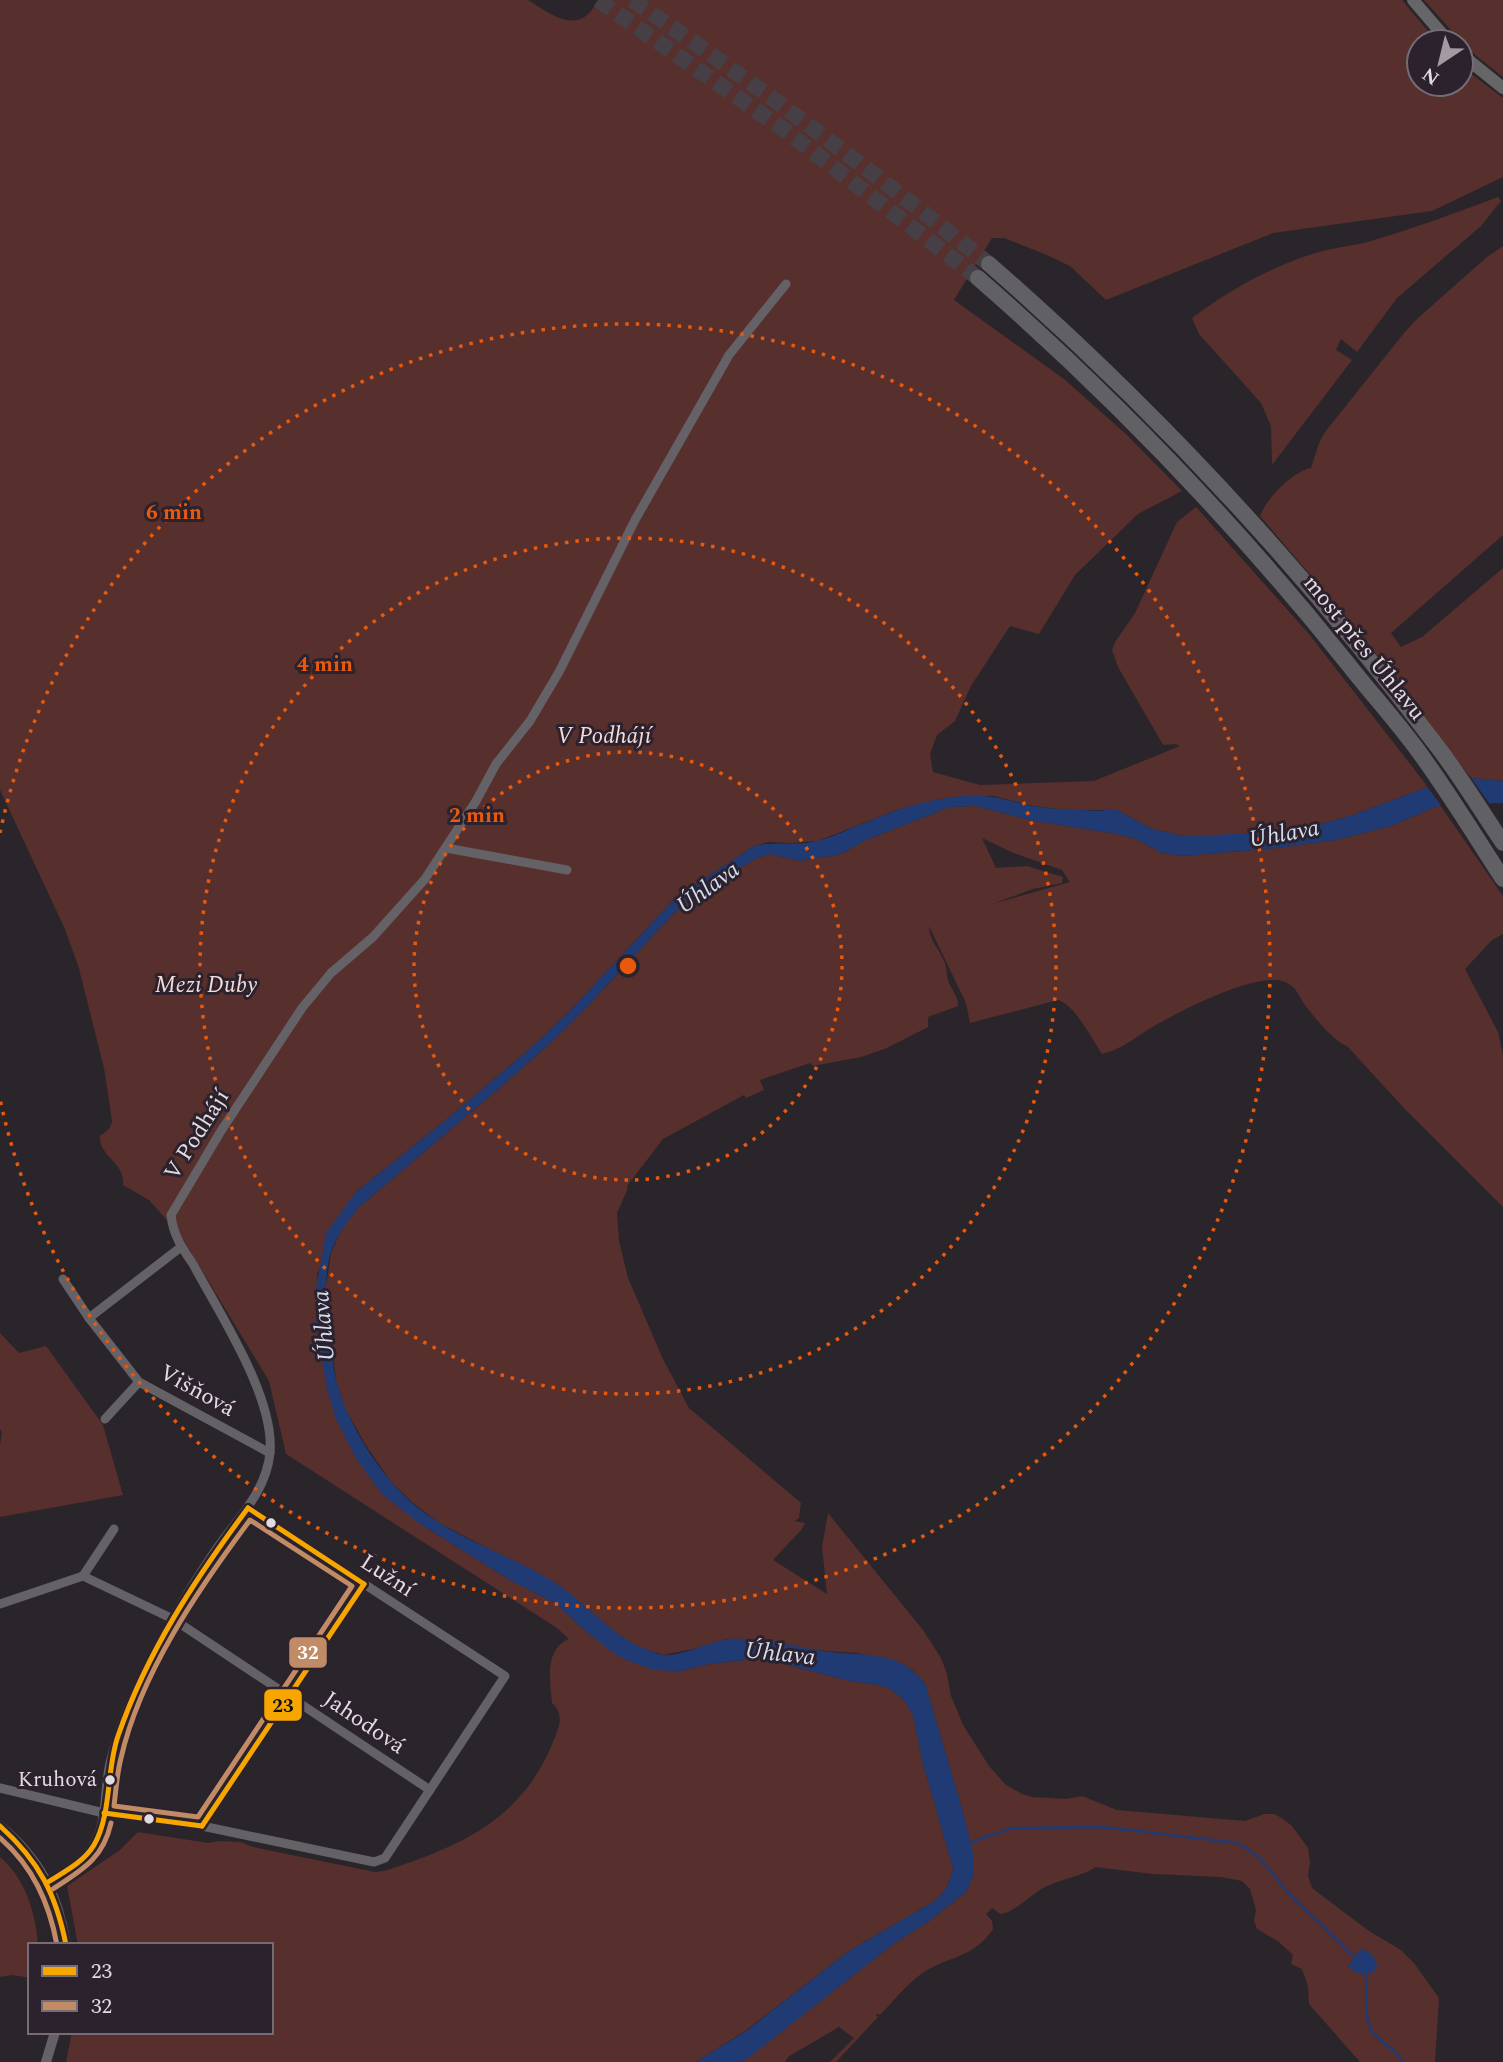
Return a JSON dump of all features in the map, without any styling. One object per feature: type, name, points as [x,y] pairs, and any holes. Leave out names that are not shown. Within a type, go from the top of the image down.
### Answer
[{"type":"highway","name":"most přes Úhlavu","points":[[989,264],[1108,374],[1250,521],[1345,631],[1438,748],[1503,843]]},
{"type":"highway","name":"most přes Úhlavu","points":[[978,278],[1090,381],[1170,461],[1300,603],[1423,758],[1503,879]]},
{"type":"main road","points":[[1413,0],[1437,28]]},
{"type":"main road","points":[[1475,65],[1503,88]]},
{"type":"street","name":"V Podhájí","points":[[48,1882],[88,1854],[99,1834],[110,1764],[136,1690],[173,1619],[214,1553],[248,1508],[265,1475],[270,1453],[268,1422],[259,1391],[173,1231],[171,1215],[221,1131],[302,1008],[331,973],[373,937],[425,879],[476,801],[496,764],[530,721],[559,672],[635,520],[729,355],[786,284]]},
{"type":"street","points":[[446,848],[568,870]]},
{"type":"street","points":[[89,1318],[181,1247]]},
{"type":"street","name":"Višňová","points":[[63,1279],[89,1318],[139,1382],[270,1453]]},
{"type":"street","points":[[105,1419],[139,1382]]},
{"type":"street","name":"Lužní","points":[[248,1508],[505,1676],[430,1790]]},
{"type":"street","points":[[0,1604],[83,1576],[114,1529]]},
{"type":"street","points":[[83,1576],[173,1619]]},
{"type":"street","points":[[202,1826],[364,1584]]},
{"type":"street","name":"Jahodová","points":[[173,1619],[430,1790]]},
{"type":"street","points":[[0,1788],[104,1813],[202,1826],[374,1862],[386,1857],[430,1790]]},
{"type":"street","points":[[0,1826],[23,1849],[48,1882],[61,1917],[66,1943]]},
{"type":"street","points":[[46,2062],[54,2034]]},
{"type":"green space","name":"Mezi Duby","points":[[0,0],[528,0],[556,17],[575,20],[583,18],[598,0],[1402,0],[1425,28],[1405,28],[1405,98],[1475,98],[1475,77],[1503,98],[1503,177],[1432,211],[1273,233],[1106,300],[1070,266],[1004,238],[992,238],[954,300],[1064,379],[1127,435],[1182,491],[1138,514],[1075,575],[1039,634],[1010,626],[971,686],[955,721],[937,735],[930,754],[933,772],[980,785],[1094,781],[1180,746],[1162,743],[1118,667],[1112,650],[1135,613],[1177,522],[1196,507],[1309,634],[1428,787],[1353,815],[1307,828],[1211,836],[1184,836],[1152,829],[1117,810],[1067,810],[1034,806],[993,796],[963,796],[894,811],[818,841],[768,842],[754,846],[676,897],[569,1012],[533,1046],[356,1192],[317,1274],[336,1419],[419,1523],[510,1580],[557,1604],[582,1628],[626,1660],[676,1672],[709,1664],[755,1659],[780,1663],[890,1689],[904,1700],[913,1715],[922,1760],[953,1868],[947,1887],[933,1902],[849,1951],[745,2031],[696,2062],[66,2062],[72,2034],[273,2034],[273,1943],[78,1943],[67,1886],[120,1850],[138,1832],[208,1843],[241,1842],[253,1847],[375,1872],[438,1852],[485,1827],[506,1811],[540,1769],[560,1721],[552,1703],[550,1666],[556,1650],[569,1639],[557,1628],[286,1454],[269,1381],[181,1236],[149,1200],[123,1185],[120,1171],[103,1149],[100,1136],[109,1129],[112,1122],[104,1068],[78,965],[64,927],[0,790]]},
{"type":"green space","points":[[1424,0],[1503,0],[1503,77],[1475,55],[1475,28],[1449,28]]},
{"type":"green space","points":[[1498,197],[1501,201],[1481,226],[1397,298],[1357,352],[1341,339],[1336,350],[1352,360],[1272,465],[1271,426],[1261,403],[1199,334],[1192,318],[1237,288],[1285,264],[1319,252],[1365,243]]},
{"type":"green space","points":[[1503,246],[1503,535],[1391,633],[1401,647],[1422,637],[1503,568],[1503,781],[1471,778],[1359,632],[1260,516],[1281,487],[1296,474],[1311,468],[1325,432],[1404,333],[1487,257]]},
{"type":"green space","points":[[1440,805],[1503,896],[1503,934],[1492,940],[1465,969],[1498,1032],[1503,1055],[1503,1207],[1403,1107],[1347,1046],[1324,1028],[1295,989],[1285,982],[1256,982],[1219,994],[1102,1054],[1077,1015],[1058,1000],[970,1023],[966,1003],[929,926],[945,963],[958,1006],[928,1017],[928,1027],[887,1048],[861,1057],[813,1066],[810,1063],[760,1080],[764,1090],[746,1098],[744,1095],[663,1139],[627,1186],[617,1213],[619,1241],[628,1278],[663,1359],[689,1408],[801,1503],[799,1518],[794,1521],[805,1523],[773,1560],[827,1594],[822,1547],[828,1513],[923,1630],[941,1658],[951,1696],[963,1725],[989,1766],[1006,1785],[1022,1794],[1066,1799],[1082,1796],[1117,1810],[1245,1821],[1264,1814],[1274,1814],[1282,1818],[1292,1826],[1308,1848],[1308,1876],[1312,1888],[1369,1931],[1401,1950],[1414,1963],[1439,1998],[1435,2062],[1360,2062],[1309,2004],[1308,1986],[1302,1969],[1291,1964],[1293,1955],[1279,1942],[1257,1929],[1254,1921],[1256,1910],[1250,1889],[1242,1881],[1095,1867],[1043,1888],[1005,1913],[1000,1914],[992,1908],[986,1914],[992,1921],[993,1929],[986,1939],[969,1951],[918,1976],[880,2015],[877,2013],[878,2017],[836,2062],[830,2062],[854,2038],[839,2027],[788,2057],[785,2062],[742,2062],[892,1945],[966,1892],[974,1874],[963,1812],[925,1683],[900,1663],[856,1653],[726,1639],[663,1655],[645,1649],[609,1628],[555,1583],[439,1523],[413,1503],[391,1482],[365,1444],[345,1408],[336,1380],[325,1292],[331,1253],[342,1228],[359,1207],[546,1047],[673,914],[691,898],[755,859],[770,854],[801,861],[841,854],[866,840],[950,807],[975,806],[1035,821],[1117,834],[1136,839],[1162,853],[1181,856],[1336,840],[1391,826]],"holes":[[[982,838],[1011,852],[1062,870],[1070,882],[992,904],[1033,889],[1062,883],[1063,877],[1027,866],[996,868]],[[1361,1949],[1372,1973],[1359,1973],[1348,1966]]]},
{"type":"green space","points":[[0,1333],[19,1353],[46,1346],[103,1425],[123,1495],[0,1517]]},
{"type":"green space","points":[[0,1857],[16,1875],[28,1897],[38,1943],[28,1943],[28,1978],[13,1975],[0,1977]]},
{"type":"water","name":"Úhlava","points":[[1471,778],[1503,781],[1503,803],[1440,805],[1391,826],[1336,840],[1277,848],[1181,856],[1162,853],[1136,839],[1117,834],[1035,821],[975,806],[950,807],[866,840],[841,854],[801,861],[770,854],[755,859],[691,898],[673,914],[546,1047],[359,1207],[340,1234],[328,1262],[326,1281],[327,1310],[337,1383],[349,1416],[376,1463],[399,1490],[427,1515],[554,1582],[610,1628],[634,1644],[659,1654],[678,1654],[729,1639],[753,1639],[892,1659],[905,1665],[925,1683],[974,1857],[974,1874],[966,1892],[892,1945],[742,2062],[696,2062],[746,2031],[849,1951],[933,1902],[947,1887],[953,1868],[922,1760],[913,1715],[904,1700],[890,1689],[780,1663],[755,1659],[709,1664],[676,1672],[651,1669],[626,1660],[582,1628],[557,1604],[510,1580],[419,1523],[382,1494],[357,1460],[336,1419],[327,1389],[315,1322],[315,1295],[326,1233],[356,1192],[452,1115],[569,1012],[676,897],[754,846],[817,841],[912,806],[965,796],[992,797],[1050,808],[1117,810],[1152,829],[1184,836],[1260,833],[1307,828],[1353,815],[1428,787]]},
{"type":"water","points":[[1361,1949],[1370,1953],[1376,1961],[1377,1967],[1371,1973],[1359,1973],[1348,1966]]},
{"type":"pier","points":[[1469,775],[1492,807],[1443,808],[1425,784]]},
{"type":"waterway","points":[[969,1843],[1012,1828],[1102,1827],[1238,1843],[1259,1857],[1290,1895],[1356,1958]]},
{"type":"waterway","points":[[1366,1971],[1369,2026],[1403,2062]]},
{"type":"tunnel","points":[[598,0],[783,129],[978,278]]},
{"type":"tunnel","points":[[632,0],[813,129],[989,264]]},
{"type":"transit line","name":"23","points":[[248,1508],[364,1584]]},
{"type":"transit line","name":"23","points":[[48,1882],[79,1862],[94,1845],[104,1820],[114,1749],[143,1675],[191,1589],[248,1508]]},
{"type":"transit line","name":"32","points":[[250,1520],[352,1586],[198,1817],[114,1806],[120,1764],[142,1695],[192,1603],[250,1520]]},
{"type":"transit line","name":"23","points":[[202,1826],[364,1584]]},
{"type":"transit line","name":"23","points":[[104,1813],[202,1826]]},
{"type":"transit line","name":"32","points":[[53,1889],[97,1855],[111,1823]]},
{"type":"transit line","name":"23","points":[[0,1826],[25,1852],[44,1879],[57,1910],[66,1943]]},
{"type":"transit line","name":"32","points":[[0,1838],[22,1861],[38,1886],[56,1943]]},
{"type":"place","name":"Kruhová","points":[[110,1780]]}]
